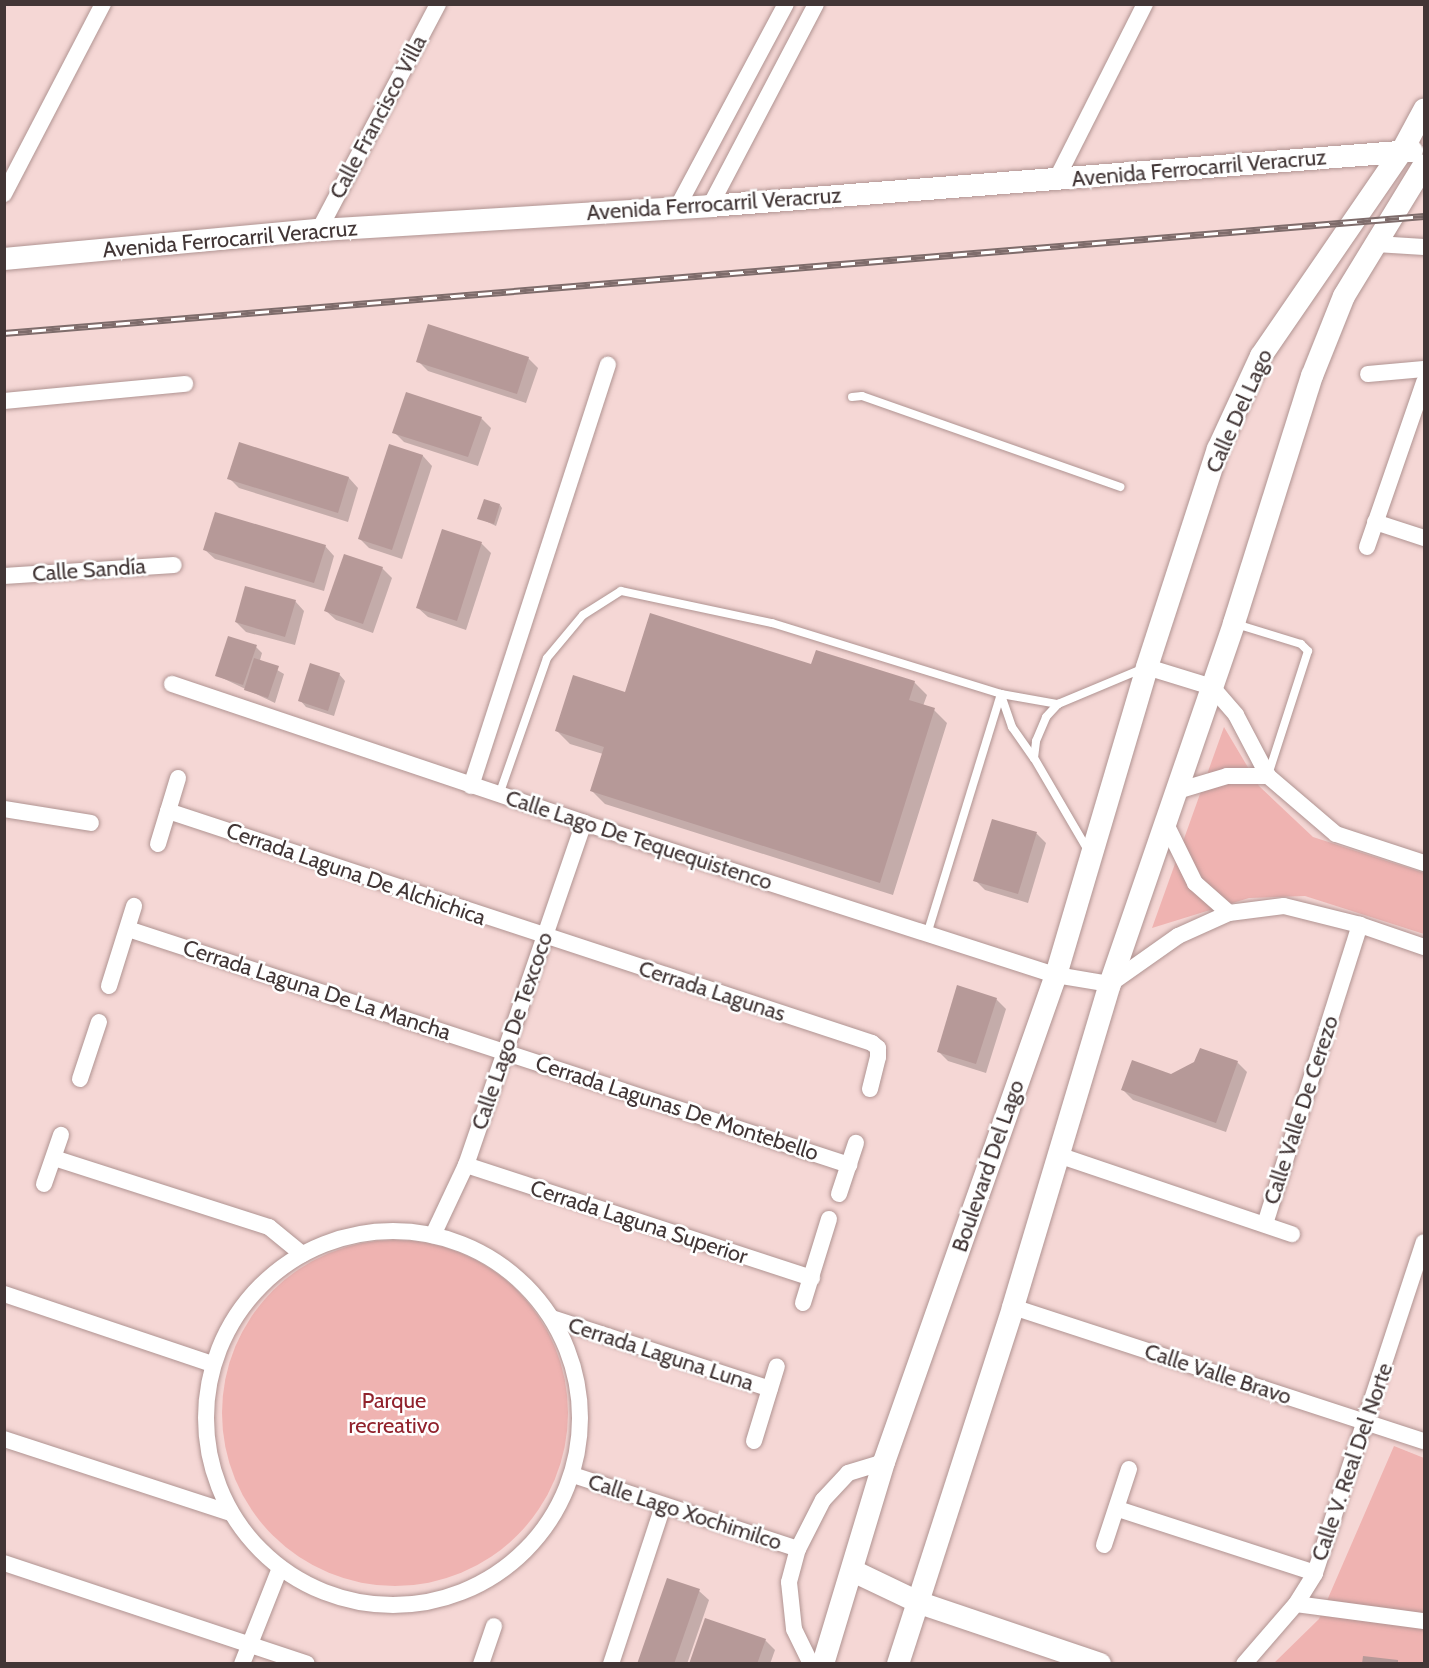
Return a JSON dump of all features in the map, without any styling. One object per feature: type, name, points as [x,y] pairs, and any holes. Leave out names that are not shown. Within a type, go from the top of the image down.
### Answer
[{"type":"street","points":[[4,194],[9,173],[103,4]]},
{"type":"street","name":"Calle Francisco Villa","points":[[319,230],[438,4]]},
{"type":"street","points":[[678,206],[786,4]]},
{"type":"street","points":[[710,206],[816,4]]},
{"type":"street","points":[[1056,180],[1145,4]]},
{"type":"street","name":"Calle Del Lago","points":[[1147,667],[1218,449],[1260,356],[1313,281],[1413,150],[1425,110]]},
{"type":"street","name":"Avenida Ferrocarril Veracruz","points":[[4,259],[319,230],[678,206],[710,206],[1413,150]]},
{"type":"street","points":[[898,1664],[920,1603],[1013,1307],[1110,984],[1234,623],[1312,376],[1344,296],[1425,165]]},
{"type":"street","points":[[1376,244],[1425,247]]},
{"type":"street","points":[[1313,281],[1344,296]]},
{"type":"street","points":[[471,786],[608,365]]},
{"type":"street","points":[[1368,374],[1425,369]]},
{"type":"street","points":[[1366,547],[1425,382]]},
{"type":"street","points":[[4,401],[185,384]]},
{"type":"street","points":[[1375,522],[1425,538]]},
{"type":"street","name":"Calle Sandía","points":[[4,576],[174,565]]},
{"type":"street","points":[[1147,667],[1212,687],[1236,715],[1268,776],[1336,834],[1425,863]]},
{"type":"street","name":"Boulevard Del Lago","points":[[823,1664],[853,1571],[884,1462],[1056,975],[1147,667]]},
{"type":"street","name":"Calle Lago De Tequequistenco","points":[[172,684],[471,786],[928,931],[1056,975],[1110,984]]},
{"type":"street","points":[[1177,791],[1227,776],[1268,776]]},
{"type":"street","points":[[158,844],[178,778]]},
{"type":"street","points":[[4,809],[91,823]]},
{"type":"street","name":"Cerrada Laguna De Alchichica","points":[[168,811],[544,937]]},
{"type":"street","name":"Calle Lago De Texcoco","points":[[433,1235],[466,1166],[584,823]]},
{"type":"street","points":[[1166,824],[1195,883],[1228,912]]},
{"type":"street","points":[[109,986],[134,906]]},
{"type":"street","points":[[1110,984],[1178,936],[1228,912],[1284,906],[1360,925],[1425,947]]},
{"type":"street","name":"Calle Valle De Cerezo","points":[[1058,1155],[1265,1224],[1360,925]]},
{"type":"street","name":"Cerrada Laguna De La Mancha","points":[[128,929],[506,1050]]},
{"type":"street","name":"Cerrada Lagunas","points":[[544,937],[878,1048],[870,1089]]},
{"type":"street","points":[[80,1079],[99,1022]]},
{"type":"street","name":"Cerrada Lagunas De Montebello","points":[[506,1050],[849,1165]]},
{"type":"street","points":[[44,1184],[61,1135]]},
{"type":"street","name":"Cerrada Lagunas De Montebello","points":[[839,1194],[856,1143]]},
{"type":"street","points":[[54,1158],[269,1227],[302,1254]]},
{"type":"street","name":"Cerrada Laguna Superior","points":[[466,1166],[812,1278]]},
{"type":"street","points":[[803,1303],[829,1219]]},
{"type":"street","points":[[1265,1224],[1292,1234]]},
{"type":"street","points":[[388,1231],[433,1235],[475,1250],[513,1274],[552,1318],[579,1387],[581,1431],[573,1475],[554,1516],[526,1551],[491,1578],[450,1597],[406,1605],[361,1603],[318,1590],[280,1568],[252,1543],[230,1513],[211,1466],[208,1445],[205,1415],[212,1364],[233,1320],[257,1290],[302,1254],[344,1237],[388,1231]]},
{"type":"street","name":"Calle V. Real Del Norte","points":[[1244,1664],[1296,1604],[1315,1573],[1425,1242]]},
{"type":"street","points":[[4,1294],[212,1364]]},
{"type":"street","name":"Calle Valle Bravo","points":[[1013,1307],[1425,1441]]},
{"type":"street","name":"Cerrada Laguna Luna","points":[[552,1318],[770,1389]]},
{"type":"street","name":"Cerrada Laguna Luna","points":[[754,1441],[777,1366]]},
{"type":"street","points":[[4,1439],[230,1513]]},
{"type":"street","points":[[811,1664],[794,1629],[789,1582],[798,1549],[823,1500],[848,1473],[884,1462]]},
{"type":"street","points":[[1104,1545],[1118,1509],[1129,1469]]},
{"type":"street","name":"Calle Lago Xochimilco","points":[[573,1475],[798,1549]]},
{"type":"street","points":[[611,1664],[663,1506]]},
{"type":"street","points":[[1118,1509],[1315,1573]]},
{"type":"street","points":[[4,1563],[307,1664]]},
{"type":"street","points":[[242,1664],[280,1568]]},
{"type":"street","points":[[853,1571],[920,1603],[1100,1664]]},
{"type":"street","points":[[1296,1604],[1425,1621]]},
{"type":"street","points":[[481,1664],[494,1626]]},
{"type":"lane","points":[[852,397],[862,396],[1120,487]]},
{"type":"lane","points":[[499,795],[547,658],[583,615],[621,591],[772,623],[1001,694],[1058,704]]},
{"type":"lane","points":[[1234,623],[1301,644],[1308,651],[1268,776]]},
{"type":"lane","points":[[1034,758],[1046,717],[1058,704],[1147,667]]},
{"type":"lane","points":[[1001,694],[1012,727],[1034,758],[1091,855]]},
{"type":"lane","points":[[928,931],[1001,694]]},
{"type":"green space","points":[[1224,727],[1259,786],[1313,837],[1424,873],[1424,934],[1305,896],[1249,898],[1152,928]]},
{"type":"green space","name":"Parque recreativo","points":[[395,1240],[429,1243],[477,1260],[505,1279],[529,1303],[548,1331],[561,1363],[568,1413],[565,1447],[548,1495],[529,1523],[505,1547],[477,1566],[445,1579],[395,1586],[361,1583],[313,1566],[285,1547],[261,1523],[242,1495],[229,1463],[222,1413],[225,1379],[242,1331],[261,1303],[285,1279],[313,1260],[345,1247]]},
{"type":"green space","points":[[1394,1446],[1424,1458],[1424,1663],[1273,1664],[1319,1619]]},
{"type":"building","points":[[428,324],[529,357],[517,394],[416,362]]},
{"type":"building","points":[[406,392],[482,417],[468,457],[392,433]]},
{"type":"building","points":[[239,442],[349,477],[338,513],[227,479]]},
{"type":"building","points":[[389,444],[423,455],[392,550],[358,539]]},
{"type":"building","points":[[484,499],[500,504],[494,524],[477,519]]},
{"type":"building","points":[[215,512],[326,545],[314,583],[203,550]]},
{"type":"building","points":[[442,529],[482,542],[457,621],[416,608]]},
{"type":"building","points":[[344,554],[383,567],[363,624],[324,611]]},
{"type":"building","points":[[245,586],[296,600],[285,637],[235,622]]},
{"type":"building","points":[[650,613],[811,664],[816,650],[915,681],[909,700],[935,708],[880,883],[590,791],[604,747],[555,731],[573,675],[625,692]]},
{"type":"building","points":[[228,636],[257,645],[243,685],[215,676]]},
{"type":"building","points":[[254,658],[279,666],[268,698],[244,690]]},
{"type":"building","points":[[310,663],[340,673],[328,711],[298,701]]},
{"type":"building","points":[[992,819],[1037,832],[1018,894],[973,881]]},
{"type":"building","points":[[957,985],[997,998],[976,1064],[937,1052]]},
{"type":"building","points":[[1200,1048],[1238,1061],[1216,1123],[1121,1090],[1132,1060],[1171,1074],[1194,1062]]},
{"type":"building","points":[[667,1578],[700,1589],[674,1664],[637,1664]]},
{"type":"building","points":[[705,1618],[766,1639],[757,1664],[689,1664]]},
{"type":"building","points":[[1363,1656],[1398,1660],[1398,1664],[1362,1664]]},
{"type":"railway","points":[[4,333],[1424,216]]}]
